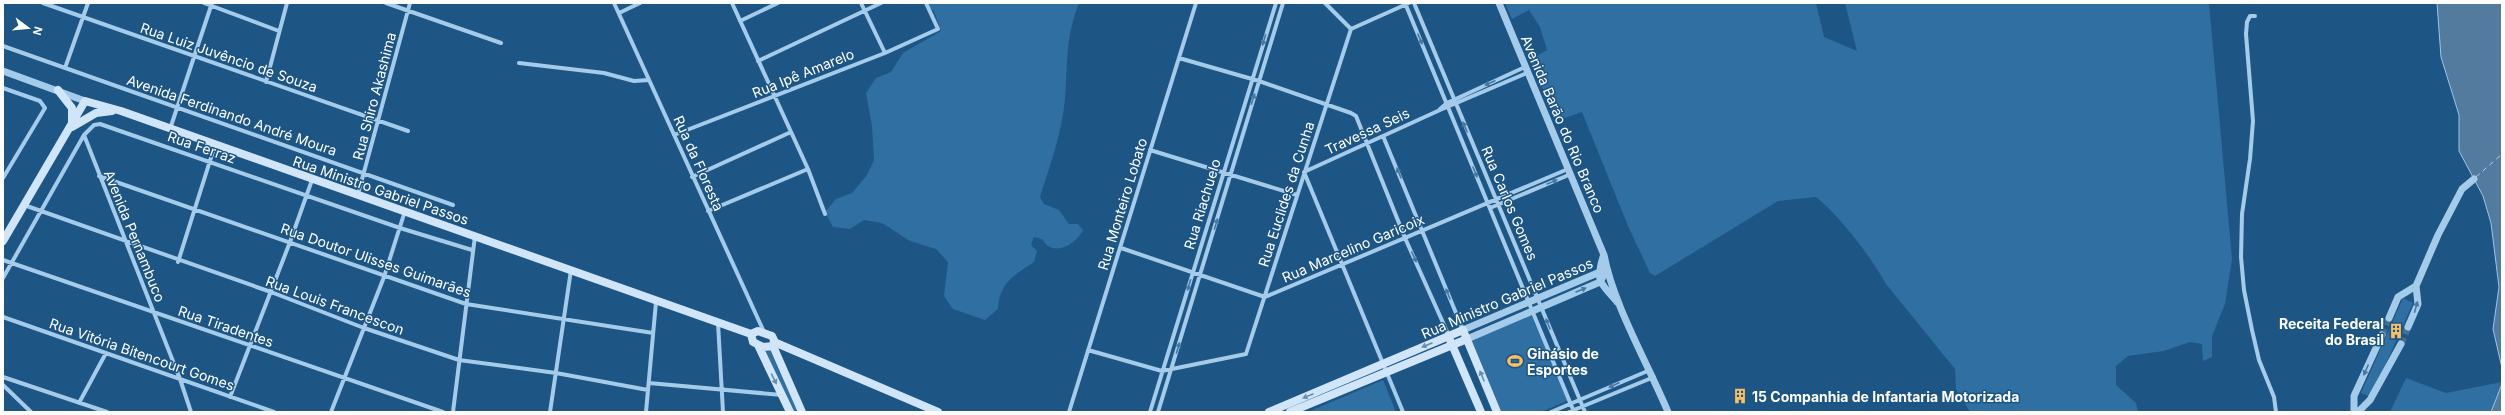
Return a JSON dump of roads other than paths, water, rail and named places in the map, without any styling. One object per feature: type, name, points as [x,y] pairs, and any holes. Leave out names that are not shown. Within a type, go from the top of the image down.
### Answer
[{"type":"main road","points":[[58,90],[72,108],[73,118],[69,129]]},
{"type":"main road","points":[[3,241],[85,101]]},
{"type":"main road","name":"Rua Ministro Gabriel Passos","points":[[85,101],[121,111],[312,180],[358,194],[656,302],[751,334],[758,330],[764,332]]},
{"type":"main road","points":[[69,129],[96,113],[121,111]]},
{"type":"main road","points":[[1463,330],[1496,412]]},
{"type":"main road","name":"Rua Ministro Gabriel Passos","points":[[1270,412],[1355,381],[1463,330]]},
{"type":"main road","points":[[764,332],[772,336],[773,344],[802,412]]},
{"type":"main road","points":[[751,334],[752,342],[758,345],[767,348],[773,344]]},
{"type":"main road","points":[[1448,336],[1481,412]]},
{"type":"main road","name":"Rua Ministro Gabriel Passos","points":[[1384,368],[1467,339]]},
{"type":"main road","points":[[773,344],[938,412]]},
{"type":"main road","points":[[758,345],[790,412]]},
{"type":"main road","name":"Rua Ministro Gabriel Passos","points":[[1290,412],[1334,389]]},
{"type":"street","name":"Rua Luiz Juvêncio de Souza","points":[[43,3],[192,57],[408,131]]},
{"type":"street","points":[[65,68],[88,3]]},
{"type":"street","points":[[204,3],[212,4],[279,31]]},
{"type":"street","points":[[266,82],[286,3]]},
{"type":"street","points":[[386,3],[501,43]]},
{"type":"street","name":"Rua Shiro Akashima","points":[[358,194],[410,3]]},
{"type":"street","name":"Rua da Floresta","points":[[614,3],[692,177],[764,332]]},
{"type":"street","points":[[619,13],[640,3]]},
{"type":"street","points":[[732,3],[758,61],[776,96],[808,169],[825,214]]},
{"type":"street","points":[[740,21],[778,3]]},
{"type":"street","points":[[862,3],[885,53]]},
{"type":"street","points":[[758,61],[882,3]]},
{"type":"street","name":"Rua Ipê Amarelo","points":[[674,135],[885,53],[938,29],[926,3]]},
{"type":"street","name":"Rua Monteiro Lobato","points":[[1069,412],[1196,3]]},
{"type":"street","name":"Rua Riachuelo","points":[[1150,412],[1276,3]]},
{"type":"street","name":"Rua Riachuelo","points":[[1158,412],[1283,3]]},
{"type":"street","points":[[1325,3],[1351,29],[1407,4]]},
{"type":"street","name":"Rua Carlos Gomes","points":[[1414,3],[1538,298],[1584,412]]},
{"type":"street","name":"Avenida Barão do Rio Branco","points":[[1499,3],[1604,255],[1607,269],[1622,307],[1654,377],[1668,412]]},
{"type":"street","points":[[170,129],[192,57],[212,4]]},
{"type":"street","name":"Rua Carlos Gomes","points":[[1407,4],[1533,310],[1571,404],[1572,411]]},
{"type":"street","points":[[2255,16],[2250,16],[2247,22],[2246,34],[2253,121],[2250,159],[2242,214],[2241,257],[2244,290],[2252,330],[2259,360],[2274,397],[2276,412]]},
{"type":"street","name":"Rua Euclides da Cunha","points":[[1172,370],[1246,354],[1351,29]]},
{"type":"street","name":"Avenida Ferdinando André Moura","points":[[3,46],[453,205]]},
{"type":"street","points":[[1179,58],[1259,81],[1327,104],[1356,116],[1405,238],[1448,336]]},
{"type":"street","points":[[519,63],[604,73],[634,81],[649,80]]},
{"type":"street","name":"Travessa Seis","points":[[1304,172],[1440,110],[1454,99],[1526,70]]},
{"type":"street","name":"Travessa Seis","points":[[1448,105],[1456,104],[1526,70]]},
{"type":"street","name":"Rua Ministro Gabriel Passos","points":[[3,71],[85,101]]},
{"type":"street","points":[[3,88],[40,101],[44,105],[43,113],[3,178]]},
{"type":"street","name":"Rua Ferraz","points":[[3,278],[84,135],[94,124],[100,124],[210,161],[400,228],[472,250]]},
{"type":"street","points":[[692,177],[791,132]]},
{"type":"street","name":"Avenida Pernambuco","points":[[84,135],[180,379],[191,412]]},
{"type":"street","points":[[1383,136],[1463,330]]},
{"type":"street","points":[[178,262],[215,145]]},
{"type":"street","points":[[1150,150],[1297,195]]},
{"type":"street","points":[[708,211],[808,169]]},
{"type":"street","points":[[1490,208],[1532,190],[1570,171]]},
{"type":"street","name":"Rua Marcelino Garicoix","points":[[1265,297],[1496,199],[1570,171]]},
{"type":"street","points":[[1304,172],[1341,265],[1403,412]]},
{"type":"street","name":"Rua Doutor Ulisses Guimarães","points":[[99,176],[290,242],[384,277],[466,304],[653,333]]},
{"type":"street","points":[[230,397],[290,242],[312,180]]},
{"type":"street","points":[[2408,327],[2418,304],[2416,286],[2449,210],[2462,189],[2472,180]]},
{"type":"street","points":[[1530,185],[1532,190]]},
{"type":"street","name":"Rua Louis Francescon","points":[[24,206],[178,262],[271,292],[364,328],[459,360],[556,373],[648,390]]},
{"type":"street","points":[[331,412],[384,277],[405,211]]},
{"type":"street","points":[[453,412],[472,250],[475,236]]},
{"type":"street","points":[[1121,248],[1265,297]]},
{"type":"street","points":[[1598,274],[1604,255]]},
{"type":"street","name":"Rua Tiradentes","points":[[3,260],[154,314],[443,412]]},
{"type":"street","name":"Rua Ministro Gabriel Passos","points":[[1463,330],[1607,269]]},
{"type":"street","name":"Rua Ministro Gabriel Passos","points":[[1467,339],[1600,282],[1607,269]]},
{"type":"street","points":[[550,412],[571,270]]},
{"type":"street","name":"Avenida Barão do Rio Branco","points":[[1598,274],[1600,282],[1622,307]]},
{"type":"street","points":[[2390,318],[2398,297],[2416,286]]},
{"type":"street","points":[[646,412],[656,302]]},
{"type":"street","name":"Rua Vitória Bitencourt Gomes","points":[[3,317],[274,412]]},
{"type":"street","points":[[718,323],[723,412]]},
{"type":"street","points":[[2354,412],[2354,396],[2382,334]]},
{"type":"street","points":[[2358,412],[2370,400],[2401,344]]},
{"type":"street","points":[[1088,350],[1162,371],[1172,370]]},
{"type":"street","points":[[79,403],[106,354]]},
{"type":"street","points":[[1551,412],[1650,370]]},
{"type":"street","points":[[3,377],[107,412]]},
{"type":"street","points":[[1572,411],[1654,377]]},
{"type":"street","points":[[649,383],[721,391],[782,395]]},
{"type":"street","points":[[3,385],[31,412]]},
{"type":"tunnel","points":[[2382,335],[2389,318]]},
{"type":"tunnel","points":[[2401,344],[2408,327]]},
{"type":"place","name":"Receita Federal do Brasil","points":[[2396,331]]},
{"type":"place","name":"Ginásio de Esportes","points":[[1515,361]]},
{"type":"place","name":"15 Companhia de Infantaria Motorizada","points":[[1740,396]]}]
